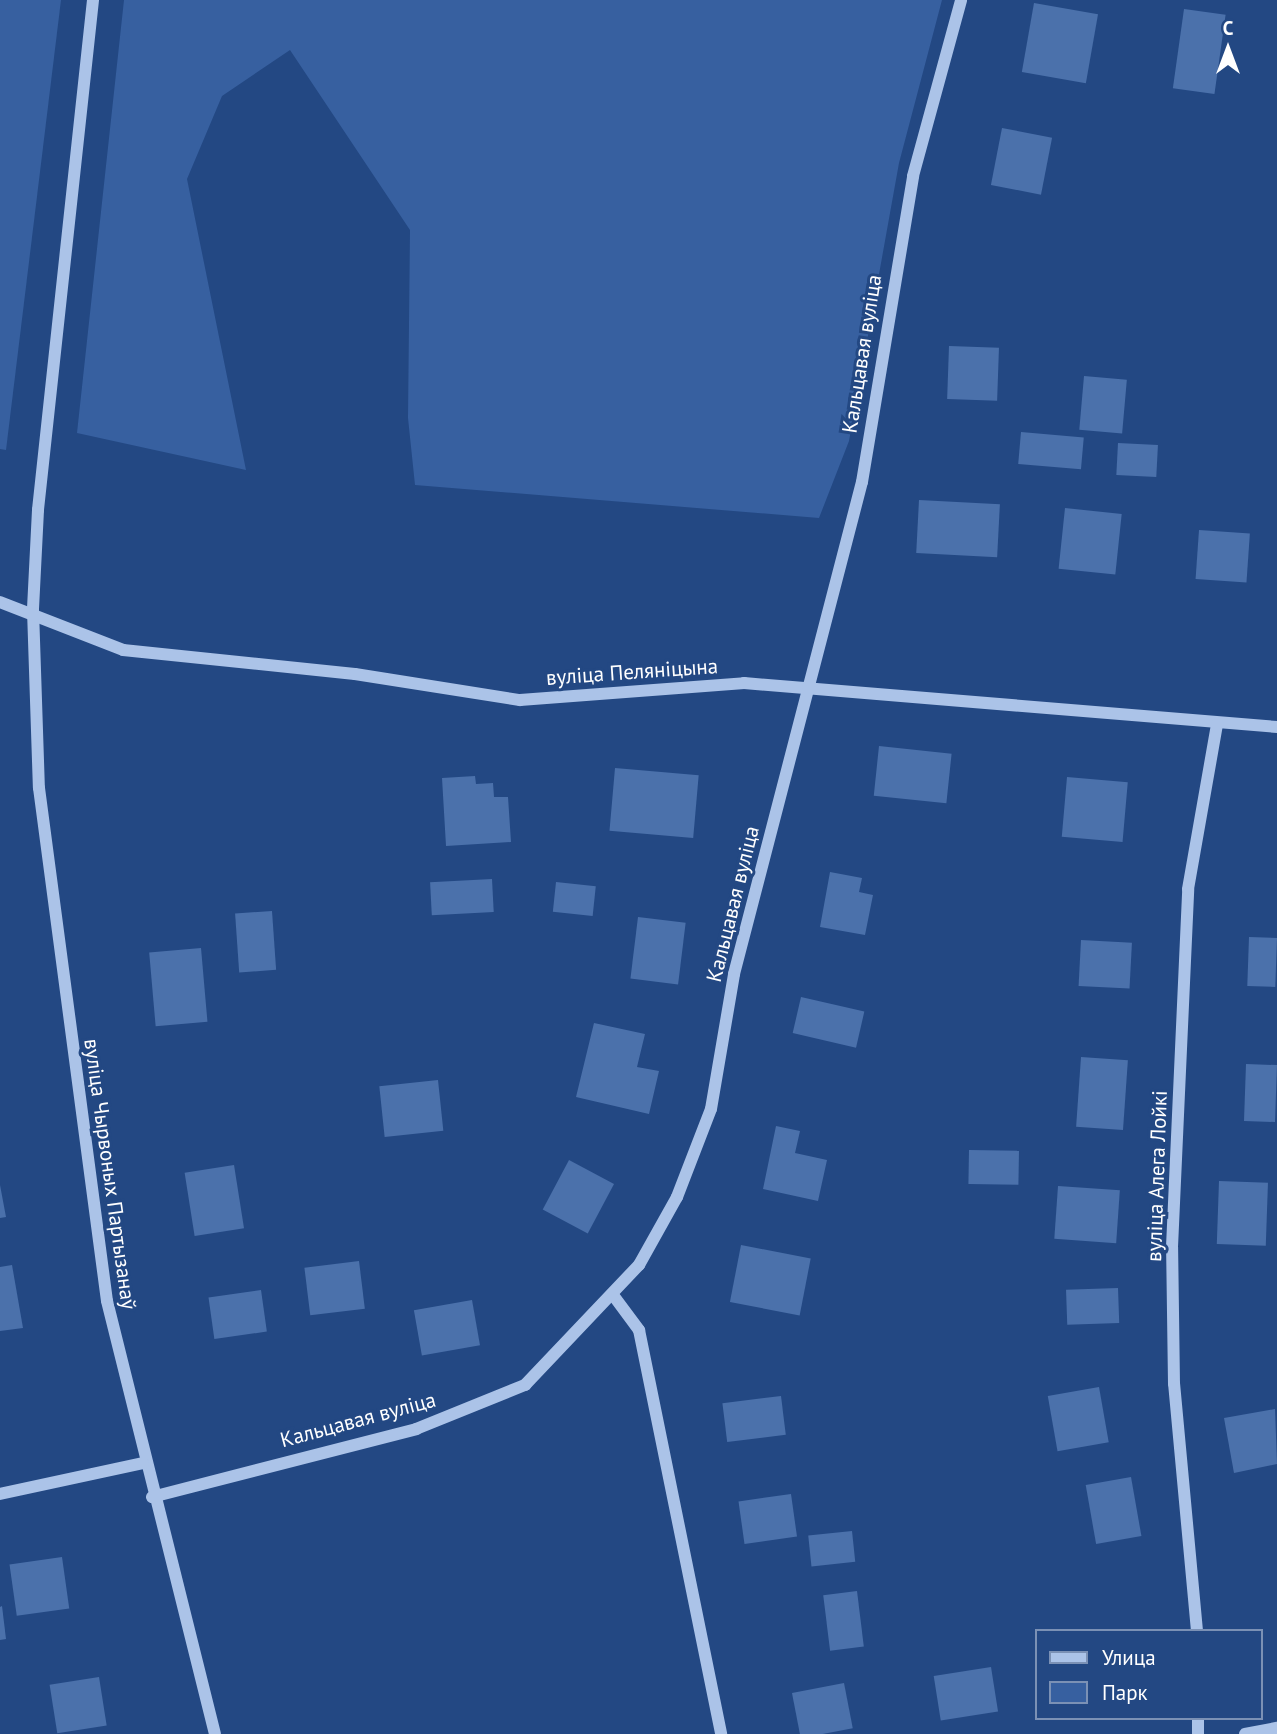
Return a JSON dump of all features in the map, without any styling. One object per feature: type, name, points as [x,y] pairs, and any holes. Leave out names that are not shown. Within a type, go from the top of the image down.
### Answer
[{"type":"street","name":"вуліца Чырвоных Партызанаў","points":[[93,0],[33,610],[38,788],[79,1109],[107,1301],[143,1463],[215,1734]]},
{"type":"street","name":"Кальцавая вуліца","points":[[152,1497],[415,1429],[525,1385],[639,1265],[677,1197],[711,1109],[734,974],[807,685],[862,482],[913,176],[961,0]]},
{"type":"street","name":"вуліца Пеляніцына","points":[[0,602],[33,610],[123,650],[355,674],[520,700],[744,683],[807,685],[1217,724],[1277,727]]},
{"type":"street","name":"вуліца Алега Лойкі","points":[[1197,1629],[1174,1384],[1172,1247],[1188,888],[1217,724]]},
{"type":"street","points":[[613,1295],[639,1330],[720,1734]]},
{"type":"street","points":[[0,1494],[143,1463]]},
{"type":"street","points":[[1245,1734],[1277,1728]]},
{"type":"green space","points":[[0,0],[61,0],[6,450],[0,449]]},
{"type":"green space","points":[[124,0],[942,0],[899,163],[849,441],[819,518],[415,485],[408,418],[410,230],[290,50],[222,96],[187,179],[246,470],[77,433]]},
{"type":"building","points":[[1034,3],[1098,14],[1086,83],[1022,72]]},
{"type":"building","points":[[1184,9],[1226,15],[1214,94],[1173,88]]},
{"type":"building","points":[[1002,128],[1052,138],[1041,195],[991,185]]},
{"type":"building","points":[[949,346],[999,348],[997,401],[947,399]]},
{"type":"building","points":[[1084,376],[1127,380],[1122,434],[1079,430]]},
{"type":"building","points":[[1021,432],[1084,437],[1081,469],[1018,464]]},
{"type":"building","points":[[1118,443],[1158,445],[1156,477],[1116,475]]},
{"type":"building","points":[[919,500],[1000,504],[997,557],[916,553]]},
{"type":"building","points":[[1065,508],[1122,514],[1115,575],[1059,569]]},
{"type":"building","points":[[1199,530],[1250,534],[1246,582],[1196,579]]},
{"type":"building","points":[[879,746],[952,754],[946,803],[874,796]]},
{"type":"building","points":[[615,768],[699,775],[693,838],[610,831]]},
{"type":"building","points":[[475,776],[476,784],[493,783],[494,797],[508,797],[511,842],[446,846],[442,778]]},
{"type":"building","points":[[1067,777],[1128,782],[1123,842],[1062,837]]},
{"type":"building","points":[[830,872],[862,878],[859,892],[873,895],[865,935],[820,927]]},
{"type":"building","points":[[492,879],[494,912],[432,915],[430,882]]},
{"type":"building","points":[[556,882],[596,886],[593,916],[553,912]]},
{"type":"building","points":[[272,911],[276,970],[239,972],[235,914]]},
{"type":"building","points":[[638,917],[686,923],[678,984],[630,979]]},
{"type":"building","points":[[1249,937],[1277,938],[1275,987],[1247,986]]},
{"type":"building","points":[[1081,940],[1132,943],[1130,989],[1079,986]]},
{"type":"building","points":[[201,948],[207,1022],[156,1026],[149,953]]},
{"type":"building","points":[[801,997],[864,1012],[856,1048],[793,1033]]},
{"type":"building","points":[[594,1023],[645,1034],[637,1067],[659,1071],[649,1114],[576,1097]]},
{"type":"building","points":[[1081,1057],[1128,1060],[1123,1130],[1076,1127]]},
{"type":"building","points":[[1246,1064],[1277,1065],[1275,1122],[1244,1121]]},
{"type":"building","points":[[438,1080],[443,1131],[385,1137],[379,1086]]},
{"type":"building","points":[[776,1126],[800,1131],[795,1153],[827,1160],[818,1201],[763,1189]]},
{"type":"building","points":[[969,1150],[1019,1151],[1018,1185],[968,1184]]},
{"type":"building","points":[[569,1160],[614,1184],[588,1233],[543,1209]]},
{"type":"building","points":[[234,1165],[244,1228],[195,1236],[185,1173]]},
{"type":"building","points":[[1219,1181],[1268,1183],[1266,1246],[1217,1244]]},
{"type":"building","points":[[0,1185],[6,1217],[0,1218]]},
{"type":"building","points":[[1058,1186],[1120,1190],[1116,1243],[1054,1239]]},
{"type":"building","points":[[741,1245],[811,1259],[800,1315],[730,1302]]},
{"type":"building","points":[[359,1261],[365,1309],[310,1315],[304,1268]]},
{"type":"building","points":[[12,1265],[23,1328],[0,1331],[0,1267]]},
{"type":"building","points":[[1118,1288],[1119,1323],[1067,1325],[1066,1290]]},
{"type":"building","points":[[261,1290],[267,1332],[214,1339],[209,1297]]},
{"type":"building","points":[[472,1300],[480,1345],[422,1356],[414,1310]]},
{"type":"building","points":[[1099,1387],[1109,1442],[1058,1451],[1048,1396]]},
{"type":"building","points":[[781,1396],[786,1435],[727,1442],[722,1403]]},
{"type":"building","points":[[1275,1409],[1277,1464],[1234,1473],[1224,1418]]},
{"type":"building","points":[[1131,1477],[1141,1536],[1096,1544],[1086,1485]]},
{"type":"building","points":[[791,1494],[797,1537],[745,1544],[739,1501]]},
{"type":"building","points":[[852,1531],[855,1562],[811,1566],[808,1536]]},
{"type":"building","points":[[62,1557],[69,1608],[17,1616],[10,1564]]},
{"type":"building","points":[[857,1591],[864,1647],[830,1651],[823,1595]]},
{"type":"building","points":[[2,1606],[6,1639],[0,1640],[0,1607]]},
{"type":"building","points":[[991,1667],[998,1711],[941,1721],[934,1676]]},
{"type":"building","points":[[99,1677],[107,1725],[57,1733],[50,1685]]},
{"type":"building","points":[[844,1683],[853,1728],[823,1734],[800,1734],[792,1693]]}]
